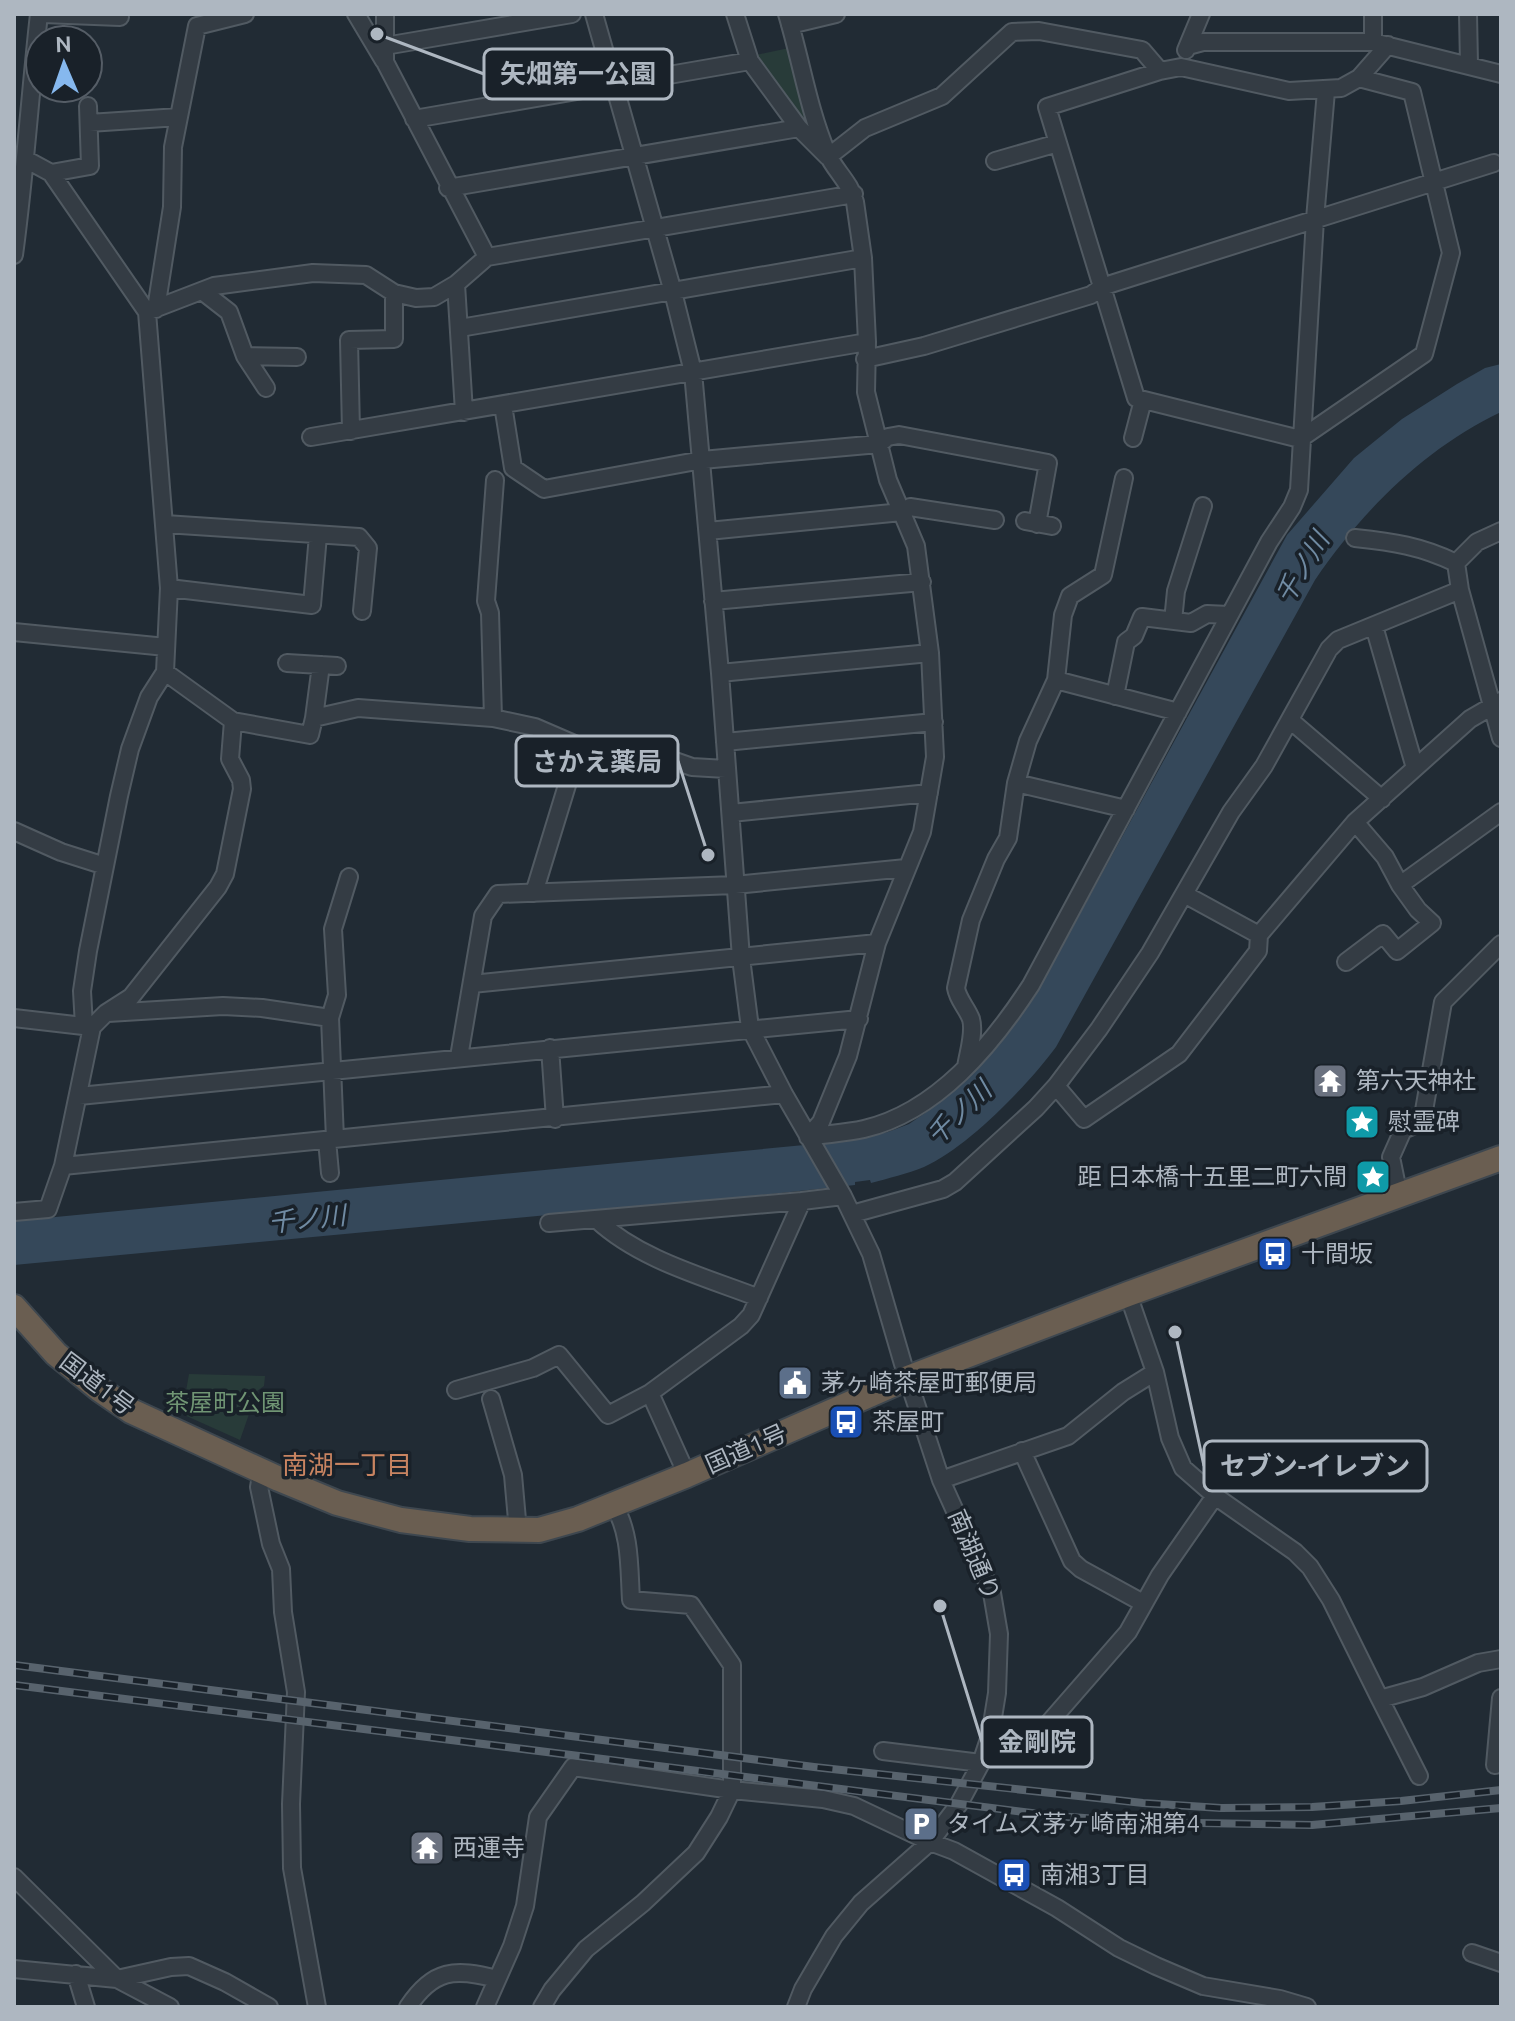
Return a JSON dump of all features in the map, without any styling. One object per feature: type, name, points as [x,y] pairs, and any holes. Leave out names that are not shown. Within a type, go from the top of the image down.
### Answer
[{"type":"highway","name":"国道1号","points":[[14,1307],[56,1354],[131,1411],[337,1503],[384,1516],[470,1529],[539,1530],[687,1475],[908,1378],[1501,1158]]},
{"type":"street","points":[[14,255],[27,160],[23,83],[41,14],[120,17]]},
{"type":"street","points":[[14,1212],[48,1209],[63,1166],[79,1096],[88,1026],[82,991],[94,912],[130,749],[149,697],[165,672],[169,588],[151,310],[172,207],[173,147],[197,26],[245,14]]},
{"type":"street","points":[[356,14],[385,54],[448,188],[487,257]]},
{"type":"street","points":[[385,14],[385,54]]},
{"type":"street","points":[[385,54],[572,14]]},
{"type":"street","name":"南湖通り","points":[[594,14],[693,372],[741,958],[750,1028],[843,1196],[871,1254],[941,1480],[992,1593],[997,1613],[996,1713],[981,1763],[959,1804],[930,1842],[861,1903],[834,1936],[796,2007]]},
{"type":"street","points":[[735,14],[750,61],[799,128],[828,157],[854,194],[863,258],[866,392],[888,480],[916,546],[930,653],[935,757],[922,832],[877,943],[848,1056],[821,1122],[808,1137]]},
{"type":"street","points":[[828,157],[812,112],[789,20],[836,14]]},
{"type":"street","points":[[1181,67],[1201,14]]},
{"type":"street","points":[[1359,78],[1412,92],[1451,253],[1424,354],[1300,439],[1136,398],[1047,107],[1181,67],[1289,91],[1341,88],[1359,78],[1380,44],[1373,14]]},
{"type":"street","points":[[1468,14],[1469,64]]},
{"type":"street","points":[[828,157],[865,128],[942,96],[1012,32],[1039,31],[1142,50],[1160,71]]},
{"type":"street","points":[[1188,46],[1203,42],[1380,44],[1501,74]]},
{"type":"street","points":[[414,119],[750,61]]},
{"type":"street","points":[[808,1137],[865,1129],[906,1112],[966,1067],[1008,1020],[1031,985],[1269,542],[1292,507],[1299,490],[1300,439],[1326,91]]},
{"type":"street","points":[[51,173],[90,166],[88,114],[179,117]]},
{"type":"street","points":[[448,188],[799,128]]},
{"type":"street","points":[[995,161],[1058,143]]},
{"type":"street","points":[[27,160],[51,173],[151,310]]},
{"type":"street","points":[[865,359],[939,341],[1091,295],[1102,287],[1494,163]]},
{"type":"street","points":[[151,310],[214,286],[282,276],[366,275],[394,293],[416,298],[434,297],[456,284],[487,257],[854,194]]},
{"type":"street","points":[[460,328],[863,258]]},
{"type":"street","points":[[456,284],[464,412]]},
{"type":"street","points":[[202,291],[229,312],[245,356],[266,388]]},
{"type":"street","points":[[351,431],[349,340],[394,339],[394,293]]},
{"type":"street","points":[[311,437],[867,342]]},
{"type":"street","points":[[245,356],[297,357]]},
{"type":"street","points":[[1133,438],[1143,400]]},
{"type":"street","points":[[503,405],[513,468],[544,489],[702,460],[879,444],[888,437],[899,435],[1048,463],[1038,524]]},
{"type":"street","points":[[966,1067],[971,1017],[957,996],[956,988],[971,920],[1008,838],[1016,783],[1034,725],[1056,680],[1063,615],[1070,596],[1103,575],[1124,478]]},
{"type":"street","points":[[493,718],[490,613],[486,601],[495,480]]},
{"type":"street","points":[[1173,621],[1176,591],[1203,506]]},
{"type":"street","points":[[708,531],[902,512],[910,507],[995,520]]},
{"type":"street","points":[[165,524],[359,537],[368,548],[362,611]]},
{"type":"street","points":[[1456,563],[1477,542],[1501,531]]},
{"type":"street","points":[[169,588],[312,605],[318,535]]},
{"type":"street","points":[[1355,538],[1427,549],[1456,563]]},
{"type":"street","points":[[1456,563],[1460,590],[1497,703],[1501,738]]},
{"type":"street","points":[[713,601],[922,582]]},
{"type":"street","points":[[852,1214],[943,1189],[955,1182],[1056,1086],[1142,966],[1231,812],[1264,766],[1329,649],[1338,640],[1460,590]]},
{"type":"street","points":[[1115,696],[1126,642],[1134,636],[1142,617],[1191,623],[1207,614],[1229,615]]},
{"type":"street","points":[[1374,626],[1415,768]]},
{"type":"street","points":[[14,632],[166,647]]},
{"type":"street","points":[[720,673],[930,653]]},
{"type":"street","points":[[165,672],[233,721],[310,735],[329,666],[287,663]]},
{"type":"street","points":[[1056,680],[1178,712]]},
{"type":"street","points":[[1056,1086],[1084,1119],[1179,1054],[1258,951],[1259,935],[1355,822],[1470,719],[1497,703]]},
{"type":"street","points":[[314,718],[358,708],[493,718],[535,727],[579,746],[658,755],[692,767],[726,769]]},
{"type":"street","points":[[1290,720],[1382,799]]},
{"type":"street","points":[[14,1018],[88,1026],[131,997],[218,887],[225,874],[242,789],[241,780],[230,759],[233,721]]},
{"type":"street","points":[[725,742],[934,722]]},
{"type":"street","points":[[534,893],[579,746]]},
{"type":"street","points":[[1016,783],[1126,809]]},
{"type":"street","points":[[731,813],[929,793]]},
{"type":"street","points":[[1400,885],[1501,812]]},
{"type":"street","points":[[1346,962],[1383,934],[1397,951],[1432,923],[1418,910],[1385,857],[1355,822]]},
{"type":"street","points":[[14,831],[61,852],[105,866]]},
{"type":"street","points":[[459,1057],[483,916],[498,894],[735,885],[906,868]]},
{"type":"street","points":[[330,1173],[330,1018],[337,995],[333,929],[349,877]]},
{"type":"street","points":[[1184,894],[1259,935]]},
{"type":"street","points":[[472,984],[877,943]]},
{"type":"street","points":[[1399,1196],[1391,1157],[1403,1130],[1422,1122],[1443,1002],[1501,944]]},
{"type":"street","points":[[106,1013],[223,1006],[330,1018]]},
{"type":"street","points":[[79,1096],[859,1019]]},
{"type":"street","points":[[550,1048],[555,1119]]},
{"type":"street","points":[[63,1166],[784,1094]]},
{"type":"street","points":[[549,1223],[843,1196]]},
{"type":"street","points":[[456,1390],[533,1368],[559,1355],[608,1415],[650,1393],[741,1326],[751,1315],[802,1201]]},
{"type":"street","points":[[597,1220],[613,1234],[674,1266],[759,1298]]},
{"type":"street","points":[[1128,1294],[1155,1372],[1176,1456],[1183,1468],[1215,1496],[1295,1552],[1310,1567],[1331,1600],[1419,1776]]},
{"type":"street","points":[[14,1323],[56,1354]]},
{"type":"street","points":[[941,1480],[1068,1436],[1123,1392],[1155,1372]]},
{"type":"street","points":[[650,1393],[687,1475]]},
{"type":"street","points":[[491,1399],[513,1475],[518,1531]]},
{"type":"street","points":[[1022,1451],[1072,1561],[1143,1603]]},
{"type":"street","points":[[262,1470],[259,1487],[271,1544],[281,1569],[285,1624],[296,1692],[291,1804],[292,1868],[317,2007]]},
{"type":"street","points":[[1040,1733],[1128,1632],[1186,1535],[1215,1496]]},
{"type":"street","points":[[542,2007],[586,1949],[643,1903],[696,1853],[732,1790],[732,1665],[691,1605],[631,1600],[627,1546],[620,1515],[613,1504]]},
{"type":"street","points":[[1380,1699],[1423,1687],[1478,1663],[1501,1659]]},
{"type":"street","points":[[1495,1765],[1501,1698]]},
{"type":"street","points":[[883,1751],[981,1763]]},
{"type":"street","points":[[485,2007],[512,1946],[525,1906],[538,1817],[573,1767],[732,1790],[823,1799],[854,1806],[954,1851],[1057,1908],[1119,1948],[1156,1966],[1203,1986],[1280,1999],[1307,2007]]},
{"type":"street","points":[[14,1877],[117,1979],[170,2007]]},
{"type":"street","points":[[1472,1953],[1501,1963]]},
{"type":"street","points":[[14,1969],[117,1979],[189,1966],[269,2007]]},
{"type":"street","points":[[408,2007],[418,1991],[436,1977],[463,1972],[497,1979]]},
{"type":"street","points":[[76,1974],[86,2007]]},
{"type":"green space","points":[[789,48],[813,134],[756,55]]},
{"type":"green space","name":"茶屋町公園","points":[[189,1374],[265,1376],[264,1386],[257,1391],[240,1440],[182,1414]]},
{"type":"water","name":"千ノ川","points":[[1501,364],[1501,412],[1446,444],[1397,484],[1353,530],[1315,580],[1056,1047],[996,1114],[941,1158],[911,1172],[871,1183],[870,1180],[855,1182],[855,1185],[14,1265],[14,1221],[836,1142],[888,1132],[909,1124],[971,1074],[999,1045],[1034,998],[1287,535],[1354,458],[1402,419],[1485,368]]},
{"type":"railway","points":[[14,1665],[814,1767],[1143,1803],[1221,1808],[1312,1807],[1501,1790]]},
{"type":"railway","points":[[14,1685],[1056,1816],[1141,1822],[1312,1825],[1501,1808]]},
{"type":"place","name":"矢畑第一公園","points":[[377,34]]},
{"type":"place","name":"さかえ薬局","points":[[708,855]]},
{"type":"place","name":"第六天神社","points":[[1330,1081]]},
{"type":"place","name":"慰霊碑","points":[[1362,1122]]},
{"type":"place","name":"距 日本橋十五里二町六間","points":[[1373,1177]]},
{"type":"place","name":"十間坂","points":[[1275,1254]]},
{"type":"place","name":"セブン-イレブン","points":[[1175,1332]]},
{"type":"place","name":"茅ヶ崎茶屋町郵便局","points":[[795,1383]]},
{"type":"place","name":"茶屋町","points":[[846,1422]]},
{"type":"place","name":"金剛院","points":[[940,1606]]},
{"type":"place","name":"タイムズ茅ヶ崎南湘第4","points":[[921,1824]]},
{"type":"place","name":"西運寺","points":[[427,1848]]},
{"type":"place","name":"南湘3丁目","points":[[1014,1875]]},
{"type":"district","name":"南湖一丁目","points":[[347,1465]]}]
